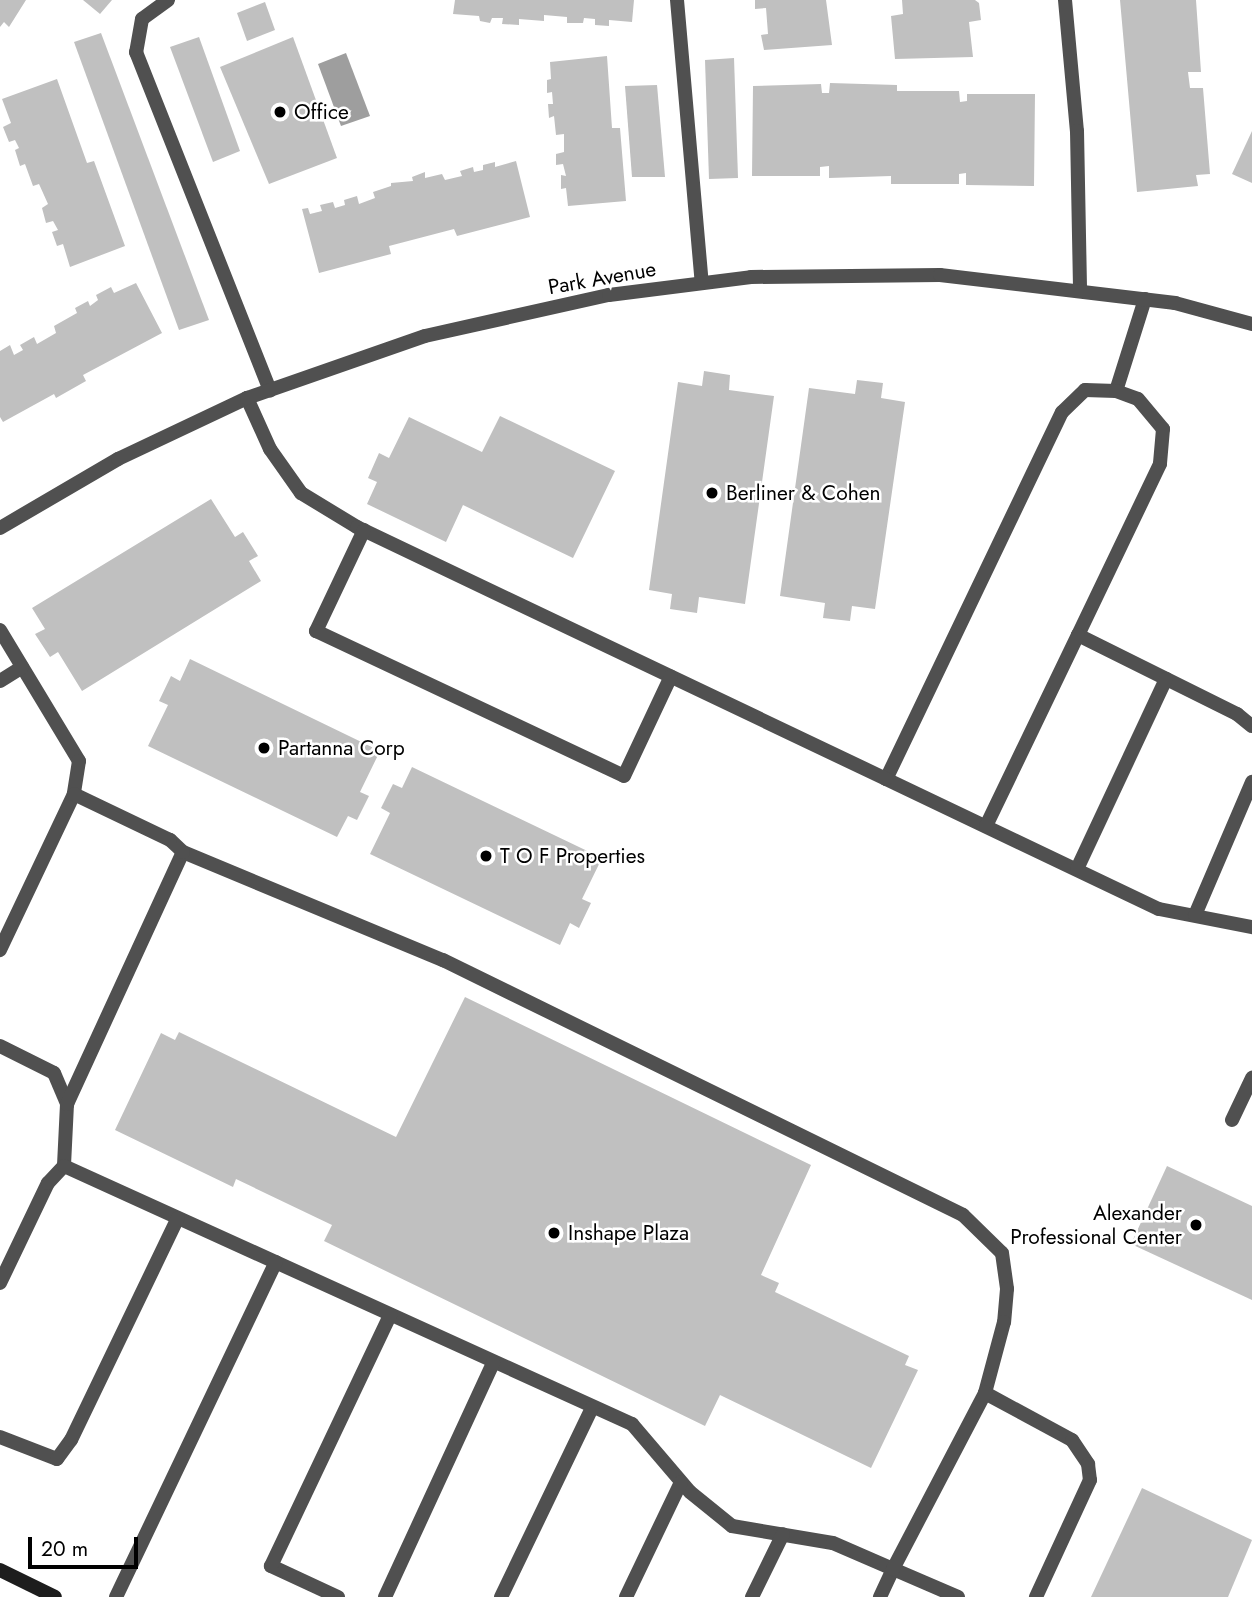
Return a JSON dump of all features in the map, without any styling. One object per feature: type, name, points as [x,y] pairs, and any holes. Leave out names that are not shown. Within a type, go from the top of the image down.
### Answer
[{"type":"main road","points":[[0,1570],[55,1597]]},
{"type":"street","points":[[169,0],[142,19],[136,52],[270,390]]},
{"type":"street","points":[[677,0],[702,283]]},
{"type":"street","points":[[1065,0],[1077,131],[1080,291]]},
{"type":"street","name":"Park Avenue","points":[[0,528],[118,459],[247,398],[425,336],[609,295],[751,277],[940,275],[1175,303],[1252,324]]},
{"type":"street","points":[[1116,391],[1144,299]]},
{"type":"street","points":[[886,779],[1062,412],[1085,390],[1116,391],[1138,399],[1163,429],[1160,464],[986,826]]},
{"type":"street","points":[[247,398],[270,449],[301,493],[364,530],[1159,909],[1252,928]]},
{"type":"street","points":[[364,530],[316,631],[624,776],[671,676]]},
{"type":"street","points":[[0,630],[79,761],[74,794],[0,950]]},
{"type":"street","points":[[1078,635],[1237,714],[1252,726]]},
{"type":"street","points":[[0,681],[23,667]]},
{"type":"street","points":[[1077,869],[1166,678]]},
{"type":"street","points":[[1195,915],[1252,782]]},
{"type":"street","points":[[74,794],[170,840],[183,852],[443,960],[963,1215],[1002,1253],[1007,1289],[1004,1322],[985,1393],[880,1597]]},
{"type":"street","points":[[0,1283],[48,1183],[64,1166],[67,1104],[183,852]]},
{"type":"street","points":[[0,1046],[54,1073],[67,1104]]},
{"type":"street","points":[[1232,1120],[1252,1077]]},
{"type":"street","points":[[64,1166],[632,1424],[681,1482],[712,1512],[732,1526],[833,1544],[958,1597]]},
{"type":"street","points":[[0,1437],[57,1459],[71,1440],[178,1218]]},
{"type":"street","points":[[116,1597],[276,1262]]},
{"type":"street","points":[[338,1597],[271,1566],[390,1315]]},
{"type":"street","points":[[385,1597],[494,1363]]},
{"type":"street","points":[[985,1393],[1072,1440],[1088,1464],[1090,1480],[1036,1597]]},
{"type":"street","points":[[501,1597],[592,1408]]},
{"type":"street","points":[[626,1597],[681,1482]]},
{"type":"street","points":[[752,1597],[783,1534]]},
{"type":"shaded area","points":[[346,53],[370,116],[341,126],[318,64]]},
{"type":"building","points":[[0,0],[26,0],[9,27],[4,22],[0,27]]},
{"type":"building","points":[[83,0],[112,0],[100,14]]},
{"type":"building","points":[[455,0],[634,0],[632,22],[609,20],[609,26],[595,25],[595,19],[584,18],[583,23],[567,23],[567,17],[544,15],[544,21],[519,19],[519,25],[502,24],[503,18],[492,18],[490,23],[480,21],[479,16],[453,14]]},
{"type":"building","points":[[755,0],[826,0],[832,45],[764,50],[761,35],[768,34],[766,8],[755,9]]},
{"type":"building","points":[[902,0],[975,0],[979,3],[981,20],[969,22],[973,57],[895,59],[891,16],[903,14]]},
{"type":"building","points":[[1120,0],[1196,0],[1201,72],[1188,72],[1190,88],[1203,88],[1210,174],[1196,175],[1198,186],[1137,192]]},
{"type":"building","points":[[265,2],[275,30],[247,41],[237,13]]},
{"type":"building","points":[[101,33],[209,320],[179,330],[74,42]]},
{"type":"building","points":[[199,37],[240,151],[213,162],[170,47]]},
{"type":"building","name":"Office","points":[[293,37],[337,158],[269,184],[220,67]]},
{"type":"building","points":[[607,56],[612,128],[620,128],[626,201],[568,206],[566,188],[561,189],[561,175],[566,176],[563,164],[556,165],[556,154],[564,152],[564,134],[556,135],[554,116],[549,118],[548,104],[553,104],[552,92],[547,93],[547,80],[551,79],[550,62]]},
{"type":"building","points":[[734,58],[738,178],[709,179],[705,60]]},
{"type":"building","points":[[57,79],[87,163],[94,161],[125,246],[70,267],[63,244],[57,246],[52,232],[58,230],[53,221],[46,223],[42,208],[48,204],[39,184],[33,186],[25,164],[20,166],[15,150],[19,148],[15,140],[9,142],[3,127],[11,123],[2,99]]},
{"type":"building","points":[[830,83],[897,85],[897,91],[959,91],[960,102],[967,101],[967,94],[1035,94],[1034,186],[966,185],[966,173],[959,174],[959,184],[891,184],[891,176],[829,178],[829,166],[820,167],[820,176],[752,176],[753,86],[821,84],[822,93],[829,93]]},
{"type":"building","points":[[657,85],[665,177],[632,177],[625,86]]},
{"type":"building","points":[[1252,131],[1252,183],[1232,174]]},
{"type":"building","points":[[516,161],[530,217],[457,236],[454,229],[389,246],[391,254],[319,273],[302,209],[308,208],[310,214],[322,211],[320,205],[333,202],[335,208],[345,205],[344,200],[357,196],[359,204],[375,198],[373,192],[391,186],[391,183],[413,181],[412,177],[425,172],[425,178],[442,174],[445,180],[462,176],[460,171],[473,167],[474,172],[483,170],[483,165],[495,162],[495,167]]},
{"type":"building","points":[[136,283],[162,333],[83,375],[86,381],[56,398],[54,394],[3,422],[0,417],[0,351],[10,345],[14,355],[23,350],[20,345],[34,337],[37,344],[56,333],[54,326],[77,313],[75,308],[88,301],[90,306],[98,300],[96,295],[111,287],[114,293]]},
{"type":"building","name":"Berliner & Cohen","points":[[704,371],[730,375],[729,390],[774,396],[745,604],[699,597],[697,613],[670,609],[672,594],[649,590],[678,382],[702,386]]},
{"type":"building","points":[[857,380],[883,383],[881,398],[905,402],[875,609],[852,606],[850,621],[823,618],[825,603],[780,596],[809,388],[855,394]]},
{"type":"building","points":[[500,416],[615,471],[573,558],[463,505],[446,542],[367,504],[377,482],[368,478],[379,453],[389,458],[409,417],[482,452]]},
{"type":"building","points":[[211,499],[235,537],[243,532],[258,556],[249,561],[261,581],[82,691],[58,652],[50,657],[35,634],[45,629],[32,608]]},
{"type":"building","name":"Partanna Corp","points":[[190,659],[380,751],[360,792],[369,796],[357,820],[348,816],[337,837],[148,746],[168,705],[159,701],[171,676],[180,681]]},
{"type":"building","name":"T O F Properties","points":[[412,767],[602,858],[582,899],[591,903],[579,928],[570,923],[560,945],[370,854],[390,813],[381,808],[393,784],[402,788]]},
{"type":"building","name":"Inshape Plaza","points":[[465,997],[811,1165],[761,1275],[779,1283],[775,1292],[909,1356],[905,1365],[918,1370],[871,1468],[720,1395],[705,1426],[324,1241],[332,1225],[236,1179],[233,1187],[115,1130],[161,1033],[175,1040],[179,1032],[396,1137]]},
{"type":"building","name":"Alexander Professional Center","points":[[1167,1166],[1252,1206],[1252,1300],[1131,1244]]},
{"type":"building","points":[[1142,1488],[1252,1540],[1228,1597],[1091,1597]]},
{"type":"place","name":"Office","points":[[280,112]]},
{"type":"place","name":"Berliner & Cohen","points":[[712,493]]},
{"type":"place","name":"Partanna Corp","points":[[264,748]]},
{"type":"place","name":"T O F Properties","points":[[486,856]]},
{"type":"place","name":"Alexander Professional Center","points":[[1196,1225]]},
{"type":"place","name":"Inshape Plaza","points":[[554,1233]]}]
